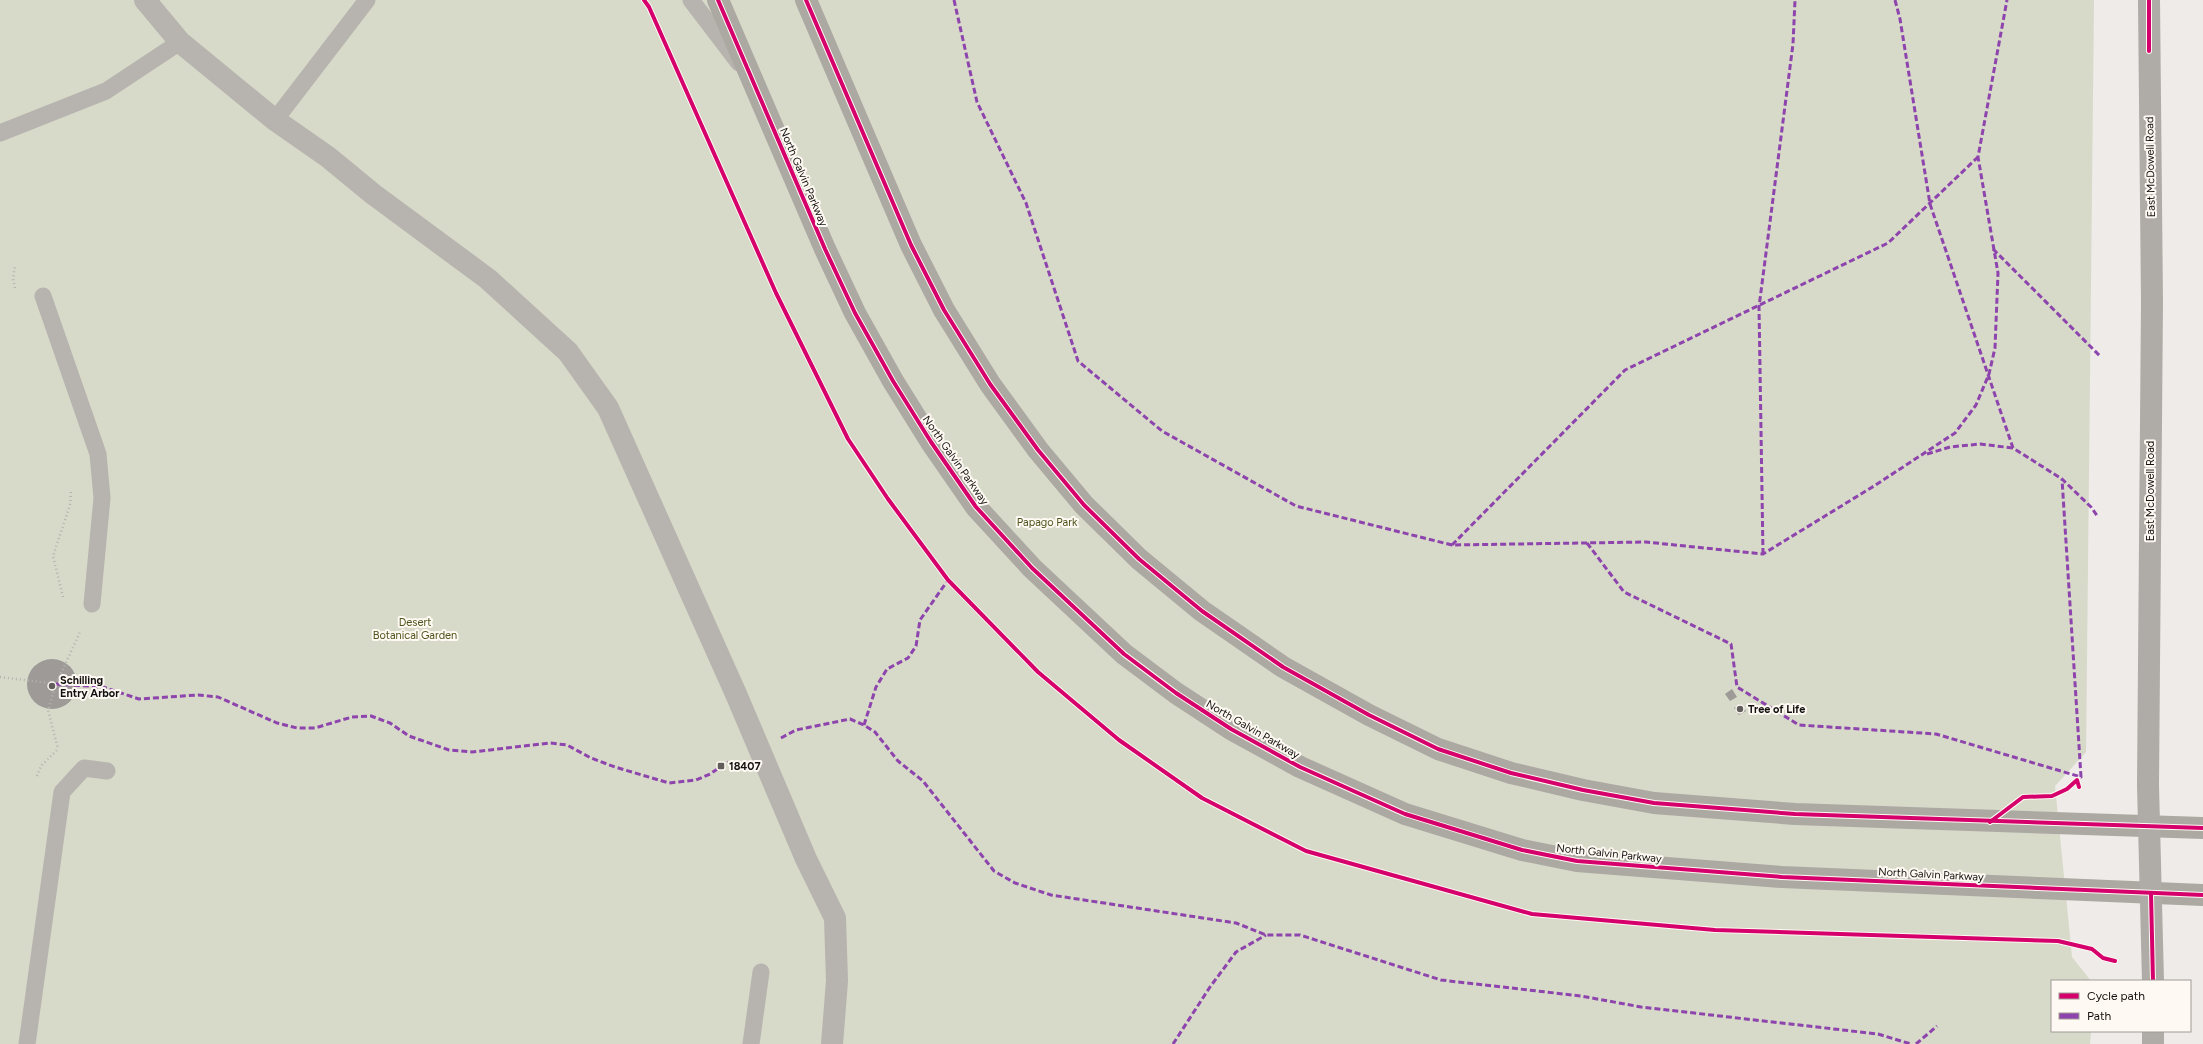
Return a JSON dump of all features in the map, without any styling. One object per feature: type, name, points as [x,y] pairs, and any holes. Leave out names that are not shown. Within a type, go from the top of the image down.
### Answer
[{"type":"main road","name":"North Galvin Parkway","points":[[718,0],[825,250],[855,313],[893,382],[931,442],[976,507],[1032,568],[1124,654],[1176,692],[1231,729],[1300,767],[1405,814],[1522,850],[1577,861],[1782,877],[2151,894],[2203,895]]},
{"type":"main road","points":[[806,0],[911,245],[944,310],[990,384],[1033,444],[1084,505],[1139,559],[1202,611],[1283,667],[1369,715],[1438,749],[1511,773],[1583,790],[1654,803],[1795,814],[2203,828]]},
{"type":"main road","name":"East McDowell Road","points":[[2149,0],[2152,302],[2149,827],[2153,980]]},
{"type":"main road","points":[[2153,1032],[2153,1044]]},
{"type":"street","points":[[145,0],[180,42],[275,120],[328,157],[372,194],[488,279],[568,352],[608,408],[736,694],[806,859],[835,918],[837,981],[832,1044]]},
{"type":"lane","points":[[275,120],[367,0]]},
{"type":"lane","points":[[691,0],[753,82]]},
{"type":"lane","points":[[0,133],[106,91],[180,42]]},
{"type":"lane","points":[[43,296],[98,454],[102,498],[92,604]]},
{"type":"lane","points":[[27,1044],[62,792],[84,768],[107,771]]},
{"type":"lane","points":[[752,1044],[761,972]]},
{"type":"path","points":[[15,265],[13,279],[16,290]]},
{"type":"path","points":[[66,602],[58,582],[53,556],[70,505],[72,490]]},
{"type":"path","points":[[72,780],[60,756],[48,710],[56,684],[92,604]]},
{"type":"path","points":[[0,677],[56,684]]},
{"type":"green space","name":"Papago Park","points":[[0,0],[2094,0],[2086,752],[2055,786],[2072,957],[2090,980],[2051,980],[2051,1032],[2091,1032],[2090,1044],[0,1044]]},
{"type":"building","name":"Schilling Entry Arbor","points":[[47,659],[57,659],[70,666],[77,679],[77,689],[70,702],[57,709],[47,709],[38,705],[31,698],[27,689],[27,679],[31,670],[38,663]]},
{"type":"building","name":"Tree of Life","points":[[1732,689],[1737,697],[1730,701],[1725,694]]},
{"type":"building","name":"Tree of Life","points":[[1741,704],[1746,711],[1739,715],[1734,708]]},
{"type":"marked path","points":[[954,0],[977,102],[1026,203],[1078,361],[1162,431],[1296,506],[1452,545],[1646,542],[1763,554],[1874,486],[1955,433],[1976,405],[1989,374],[1995,348],[1998,273],[1978,157],[2007,0]]},
{"type":"marked path","points":[[1763,554],[1759,307],[1793,44],[1795,0]]},
{"type":"marked path","points":[[1895,0],[1900,19],[1930,204],[2013,448],[2062,479],[2091,507],[2098,517]]},
{"type":"marked path","points":[[1452,545],[1625,370],[1888,243],[1978,157]]},
{"type":"marked path","points":[[1993,249],[2100,356]]},
{"type":"marked path","points":[[1927,454],[1950,447],[1980,444],[2013,448]]},
{"type":"marked path","points":[[1587,543],[1624,592],[1731,644],[1737,687],[1799,725],[1936,734],[2081,777],[2062,479]]},
{"type":"marked path","points":[[864,725],[876,687],[887,669],[908,658],[916,646],[920,620],[948,580]]},
{"type":"marked path","points":[[56,684],[103,687],[139,699],[198,695],[218,697],[277,723],[297,728],[315,728],[352,717],[371,716],[390,723],[409,736],[449,750],[472,752],[550,743],[567,745],[591,758],[615,767],[669,783],[696,780],[710,774],[728,762]]},
{"type":"marked path","points":[[781,738],[796,730],[850,719],[864,725],[875,732],[898,761],[923,781],[994,871],[1015,883],[1051,895],[1236,923],[1266,935],[1300,935],[1441,980],[1581,996],[1641,1007],[1878,1034],[1911,1044]]},
{"type":"marked path","points":[[1173,1044],[1210,987],[1236,952],[1266,935]]},
{"type":"marked path","points":[[1916,1044],[1937,1026]]},
{"type":"cycle path","points":[[644,0],[649,7],[776,293],[848,439],[888,499],[948,580],[1038,672],[1119,740],[1202,798],[1306,851],[1532,914],[1715,930],[2058,941],[2092,949],[2103,958],[2115,961]]},
{"type":"cycle path","points":[[718,0],[825,249],[855,313],[893,381],[931,442],[976,507],[1032,568],[1124,654],[1176,693],[1231,729],[1300,767],[1405,814],[1522,850],[1577,861],[1782,877],[2203,895]]},
{"type":"cycle path","points":[[806,0],[911,245],[944,310],[990,384],[1038,450],[1084,505],[1139,559],[1202,611],[1283,667],[1369,715],[1438,749],[1511,773],[1583,790],[1654,803],[1795,814],[2203,828]]},
{"type":"cycle path","points":[[2149,0],[2149,51]]},
{"type":"cycle path","points":[[1990,822],[2023,797],[2052,796],[2067,789],[2077,780],[2079,787]]},
{"type":"cycle path","points":[[2151,894],[2153,980]]},
{"type":"place","name":"Schilling Entry Arbor","points":[[52,686]]},
{"type":"place","name":"Tree of Life","points":[[1740,709]]},
{"type":"place","name":"18407","points":[[721,766]]},
{"type":"park label","name":"Desert Botanical Garden","points":[[415,628]]}]
